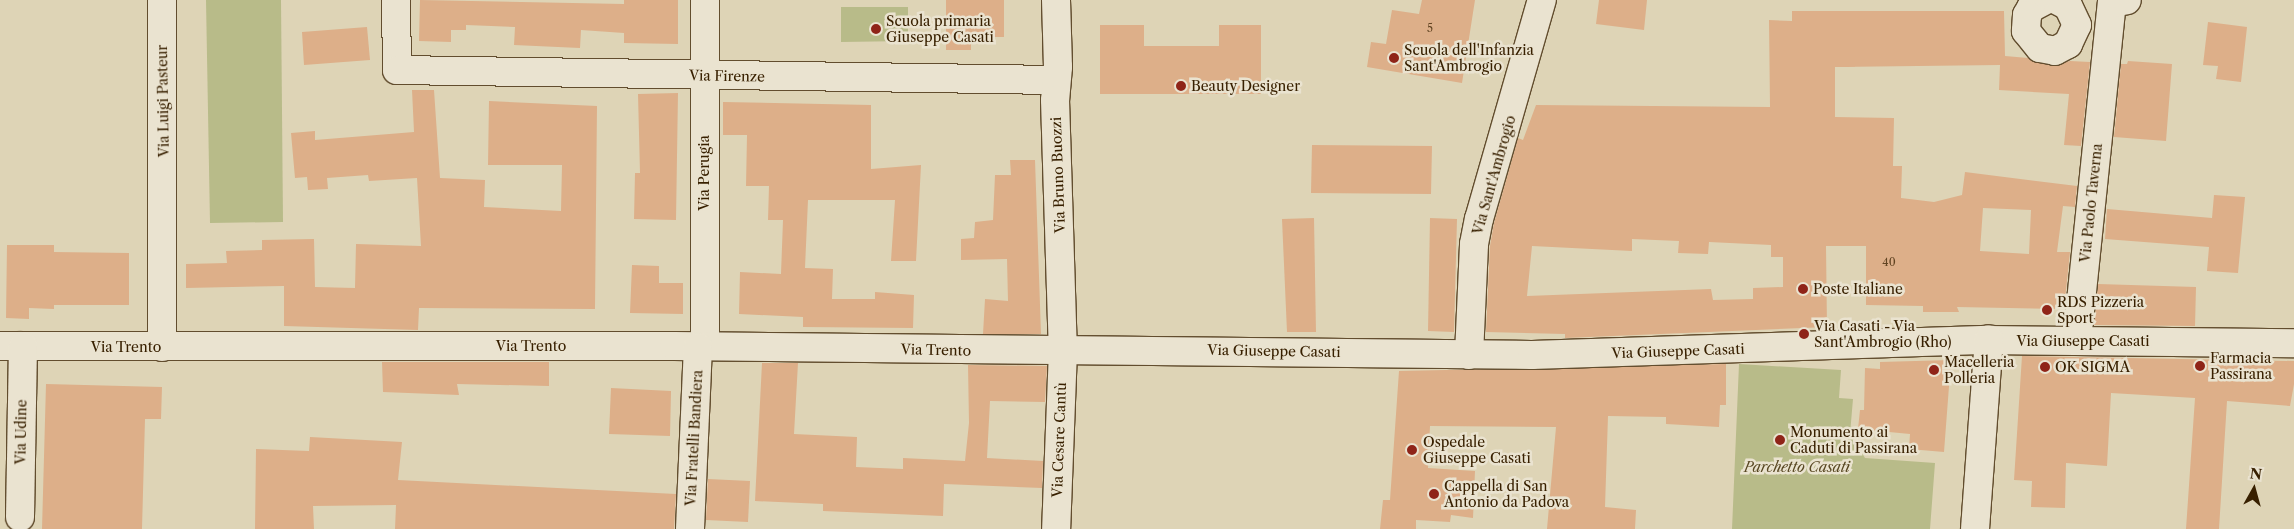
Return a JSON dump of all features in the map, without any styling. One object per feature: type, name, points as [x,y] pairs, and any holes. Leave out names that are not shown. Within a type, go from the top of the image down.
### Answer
[{"type":"street","name":"Via Luigi Pasteur","points":[[162,0],[164,202],[162,347]]},
{"type":"street","name":"Via Firenze","points":[[396,0],[397,70],[1056,80]]},
{"type":"street","name":"Via Perugia","points":[[702,347],[705,0]]},
{"type":"street","name":"Via Bruno Buozzi","points":[[1056,0],[1056,80],[1063,350]]},
{"type":"street","name":"Via Sant'Ambrogio","points":[[1469,355],[1474,244],[1479,219],[1542,0]]},
{"type":"street","name":"Via Paolo Taverna","points":[[2046,0],[2031,8],[2027,15],[2026,31],[2040,48],[2055,51],[2068,22],[2119,2]]},
{"type":"street","name":"Via Paolo Taverna","points":[[2077,340],[2104,66],[2119,2]]},
{"type":"street","points":[[2068,22],[2086,50],[2104,66]]},
{"type":"street","name":"Via Giuseppe Casati","points":[[1063,350],[1469,355],[1989,340],[2294,343]]},
{"type":"street","points":[[1975,529],[1989,340]]},
{"type":"street","name":"Via Trento","points":[[11,346],[702,347],[1063,350]]},
{"type":"street","name":"Via Udine","points":[[11,346],[20,517]]},
{"type":"street","name":"Via Fratelli Bandiera","points":[[690,529],[702,347]]},
{"type":"street","name":"Via Cesare Cantù","points":[[1056,529],[1063,350]]},
{"type":"green space","points":[[206,0],[281,0],[283,222],[210,223]]},
{"type":"green space","points":[[841,7],[908,7],[908,41],[841,42]]},
{"type":"green space","name":"Parchetto Casati","points":[[1739,364],[1841,370],[1839,398],[1853,399],[1850,434],[1865,458],[1935,463],[1930,529],[1732,529]]},
{"type":"building","points":[[420,0],[624,4],[624,0],[678,0],[678,44],[624,43],[624,33],[581,30],[580,48],[514,45],[515,27],[466,25],[466,30],[451,30],[451,42],[419,41]]},
{"type":"building","points":[[946,0],[1004,0],[1004,37],[971,37],[971,50],[946,50]]},
{"type":"building","points":[[1422,0],[1475,0],[1462,83],[1367,67],[1371,42],[1386,44],[1392,10],[1419,14]]},
{"type":"building","points":[[1599,0],[1647,0],[1644,30],[1596,24]]},
{"type":"building","points":[[1792,11],[2004,11],[2005,56],[2028,58],[2052,66],[2070,61],[2090,62],[2081,146],[2064,145],[2069,94],[1999,90],[2000,65],[1835,67],[1835,117],[1894,118],[1893,166],[1902,166],[1901,198],[1934,202],[1962,195],[1965,172],[2077,186],[2075,207],[2063,206],[2057,252],[2070,252],[2064,309],[1957,307],[1959,312],[1923,312],[1923,306],[1866,305],[1866,246],[1826,246],[1827,327],[1565,338],[1565,334],[1486,332],[1490,246],[1494,223],[1518,138],[1523,140],[1536,105],[1770,107],[1769,20],[1792,21]],"holes":[[[1983,208],[2031,210],[2029,254],[1980,251]],[[1632,239],[1679,241],[1678,253],[1708,254],[1709,242],[1771,245],[1771,257],[1783,257],[1783,287],[1753,288],[1753,299],[1713,300],[1711,289],[1527,296],[1532,246],[1632,251]]]},
{"type":"building","points":[[2208,22],[2247,27],[2241,82],[2216,79],[2218,66],[2203,65]]},
{"type":"building","points":[[1100,25],[1144,25],[1144,46],[1219,46],[1219,25],[1261,25],[1261,94],[1100,94]]},
{"type":"building","points":[[367,27],[370,60],[304,65],[302,32]]},
{"type":"building","points":[[2128,61],[2172,64],[2166,141],[2114,137],[2121,64],[2127,64]]},
{"type":"building","points":[[412,90],[434,90],[440,178],[485,180],[484,207],[561,211],[562,165],[488,165],[489,101],[597,106],[595,309],[419,308],[418,330],[284,326],[284,286],[186,288],[186,264],[227,263],[226,251],[262,250],[262,240],[314,239],[315,287],[355,288],[356,244],[421,246],[417,178],[369,181],[368,175],[327,178],[328,189],[308,190],[307,177],[295,178],[291,133],[315,131],[315,140],[414,132]]},
{"type":"building","points":[[678,93],[676,220],[634,219],[635,173],[640,173],[638,94]]},
{"type":"building","points":[[723,102],[871,105],[871,169],[921,165],[916,261],[891,261],[895,200],[808,200],[805,268],[833,269],[832,299],[875,299],[875,292],[914,295],[913,328],[803,327],[803,317],[739,314],[740,272],[781,274],[783,220],[768,220],[769,186],[746,186],[747,135],[723,135]]},
{"type":"building","points":[[1312,145],[1432,146],[1431,194],[1311,193]]},
{"type":"building","points":[[1010,160],[1035,160],[1041,334],[983,334],[985,299],[1008,301],[1007,259],[961,260],[961,239],[974,238],[975,222],[993,220],[995,175],[1011,175]]},
{"type":"building","points":[[2214,195],[2245,197],[2238,273],[2207,271],[2209,247],[2105,239],[2107,209],[2212,218]]},
{"type":"building","points":[[1314,218],[1316,332],[1287,332],[1282,219]]},
{"type":"building","points":[[1430,218],[1457,219],[1454,332],[1428,331]]},
{"type":"building","points":[[7,245],[54,245],[54,252],[129,253],[129,305],[54,305],[54,309],[29,308],[29,319],[6,318]]},
{"type":"building","points":[[632,265],[659,266],[659,283],[683,283],[683,314],[630,313]]},
{"type":"building","points":[[2098,284],[2196,287],[2195,326],[2094,325]]},
{"type":"building","points":[[2022,356],[2294,361],[2294,384],[2290,406],[2227,401],[2219,529],[2186,529],[2195,398],[2111,393],[2107,466],[2066,463],[2065,508],[2031,507],[2032,481],[2014,480]]},
{"type":"building","points":[[1951,360],[1944,452],[1909,449],[1910,434],[1858,429],[1860,410],[1864,410],[1865,368],[1880,369],[1880,362]]},
{"type":"building","points":[[382,362],[549,362],[549,386],[457,384],[459,395],[383,392]]},
{"type":"building","points":[[762,363],[798,363],[794,434],[857,437],[856,467],[903,469],[903,458],[965,461],[969,423],[968,365],[1047,366],[1045,402],[990,401],[987,458],[1043,461],[1042,488],[944,484],[943,516],[823,511],[823,504],[755,501]]},
{"type":"building","points":[[1726,364],[1726,405],[1720,405],[1719,427],[1666,424],[1666,417],[1608,416],[1605,507],[1636,510],[1635,529],[1547,529],[1556,427],[1430,426],[1428,468],[1475,471],[1473,518],[1451,515],[1450,522],[1416,520],[1416,529],[1380,529],[1383,500],[1390,500],[1399,371]]},
{"type":"building","points":[[46,384],[162,387],[161,419],[145,419],[142,529],[42,529]]},
{"type":"building","points":[[611,388],[671,391],[670,436],[609,434]]},
{"type":"building","points":[[310,437],[402,442],[398,480],[676,494],[674,529],[395,529],[396,505],[313,506],[314,529],[255,529],[256,449],[309,451]]},
{"type":"building","points":[[708,479],[750,481],[748,522],[706,520]]},
{"type":"place","name":"Scuola primaria Giuseppe Casati","points":[[876,29]]},
{"type":"place","name":"Scuola dell'Infanzia Sant'Ambrogio","points":[[1394,58]]},
{"type":"place","name":"Beauty Designer","points":[[1181,86]]},
{"type":"place","name":"Poste Italiane","points":[[1803,289]]},
{"type":"place","name":"RDS Pizzeria Sport","points":[[2047,310]]},
{"type":"place","name":"Via Casati - Via Sant'Ambrogio (Rho)","points":[[1804,334]]},
{"type":"place","name":"Farmacia Passirana","points":[[2200,366]]},
{"type":"place","name":"OK SIGMA","points":[[2045,367]]},
{"type":"place","name":"Macelleria Polleria","points":[[1934,370]]},
{"type":"place","name":"Monumento ai Caduti di Passirana","points":[[1780,440]]},
{"type":"place","name":"Ospedale Giuseppe Casati","points":[[1412,450]]},
{"type":"place","name":"Cappella di San Antonio da Padova","points":[[1434,494]]}]
